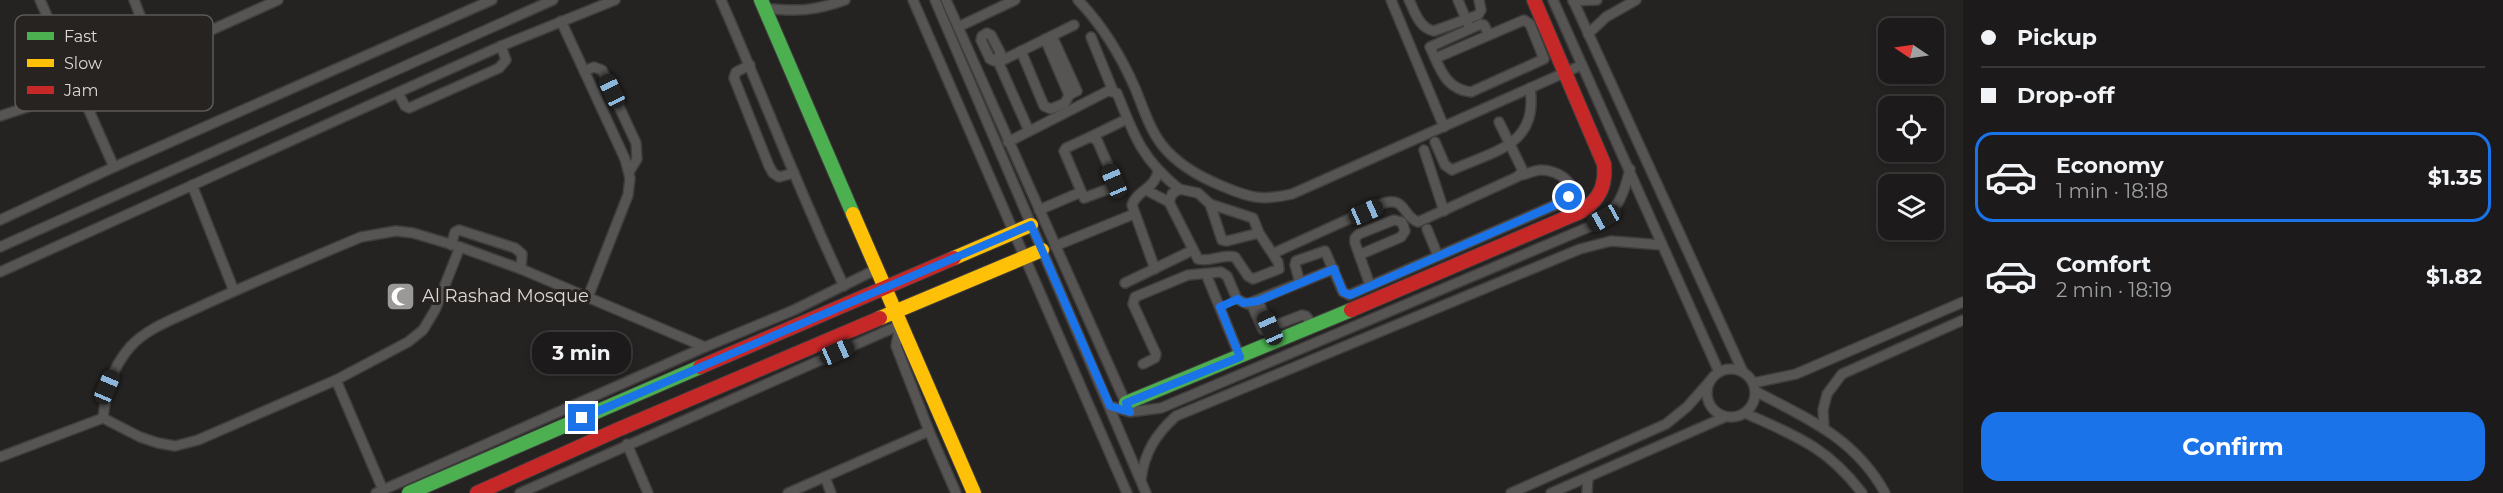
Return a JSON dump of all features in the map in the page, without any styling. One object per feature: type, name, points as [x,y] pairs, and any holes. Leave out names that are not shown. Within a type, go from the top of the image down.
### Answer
[{"type":"street","points":[[40,0],[46,15]]},
{"type":"street","points":[[134,0],[140,15]]},
{"type":"street","points":[[213,29],[278,0]]},
{"type":"street","points":[[0,220],[114,166],[492,0]]},
{"type":"street","points":[[0,247],[553,0]]},
{"type":"street","points":[[0,272],[501,46],[615,0]]},
{"type":"street","points":[[721,0],[816,226],[844,286]]},
{"type":"street","points":[[762,4],[794,12],[812,11],[845,0]]},
{"type":"street","points":[[913,0],[1126,493]]},
{"type":"street","points":[[935,0],[1031,225],[1048,248],[1128,407]]},
{"type":"street","points":[[946,0],[1040,210],[1048,248],[1146,493]]},
{"type":"street","points":[[958,27],[1015,0]]},
{"type":"street","points":[[1078,0],[1119,55],[1147,118],[1162,145],[1184,166],[1205,179],[1246,197],[1269,199],[1292,194],[1582,65]]},
{"type":"street","points":[[1391,0],[1444,127]]},
{"type":"street","points":[[1409,0],[1421,24],[1427,30],[1434,31],[1478,15],[1481,10],[1479,0]]},
{"type":"street","points":[[1458,0],[1470,29]]},
{"type":"street","points":[[1128,407],[1582,211],[1594,203],[1603,192],[1606,178],[1604,164],[1534,0]]},
{"type":"street","points":[[1553,0],[1719,372]]},
{"type":"street","points":[[1597,0],[1573,0],[1743,372],[1754,387],[1824,427],[1845,442],[1863,460],[1885,493]]},
{"type":"street","points":[[1588,34],[1606,17],[1636,0]]},
{"type":"street","points":[[762,4],[974,493]]},
{"type":"street","points":[[1436,58],[1524,20],[1544,58],[1543,61],[1471,92],[1453,87],[1446,81],[1430,47],[1484,25],[1489,35]]},
{"type":"street","points":[[561,21],[629,172],[628,195],[588,297]]},
{"type":"street","points":[[1029,131],[998,61],[1074,25]]},
{"type":"street","points":[[1091,37],[1113,91],[1117,93],[1146,158],[1179,189],[1198,194],[1210,204],[1253,218],[1259,233],[1274,253],[1279,269],[1253,279],[1248,276],[1238,259],[1231,255],[1202,261],[1193,250],[1169,202],[1146,190]]},
{"type":"street","points":[[1021,51],[1047,109],[1065,103],[1068,95],[1077,91],[1048,38]]},
{"type":"street","points":[[398,93],[405,106],[409,108],[499,69],[506,60],[501,46]]},
{"type":"street","points":[[750,65],[736,72],[734,78],[765,156],[773,173],[779,177],[794,173]]},
{"type":"street","points":[[584,71],[594,67],[602,70],[636,143],[637,159],[629,172]]},
{"type":"street","points":[[1435,142],[1445,165],[1452,170],[1509,144],[1521,136],[1529,124],[1533,106],[1530,88]]},
{"type":"street","points":[[1008,142],[1108,91],[1113,91]]},
{"type":"street","points":[[0,116],[15,111]]},
{"type":"street","points":[[88,111],[114,166]]},
{"type":"street","points":[[1090,137],[1097,140],[1114,181],[1111,188],[1084,198],[1064,151],[1066,148],[1127,119]]},
{"type":"street","points":[[1499,122],[1523,171],[1521,175]]},
{"type":"street","points":[[1424,150],[1444,211]]},
{"type":"street","points":[[1110,406],[1150,411],[1589,227],[1604,218],[1617,206],[1625,190],[1630,169]]},
{"type":"street","points":[[1274,253],[1392,201],[1400,204],[1411,218],[1418,222],[1521,175],[1541,170],[1556,173],[1569,181],[1572,189],[1569,197],[1562,202],[1347,295],[1325,251],[1298,260],[1294,265],[1300,283]]},
{"type":"street","points":[[1155,269],[1134,214],[1132,201],[1154,182],[1158,171]]},
{"type":"street","points":[[192,185],[234,291]]},
{"type":"street","points":[[1169,202],[1172,194],[1179,189]]},
{"type":"street","points":[[1040,210],[1081,192]]},
{"type":"street","points":[[1210,204],[1222,240],[1227,241],[1259,233]]},
{"type":"street","points":[[520,493],[1024,258],[1134,214]]},
{"type":"street","points":[[1359,255],[1401,237],[1405,231],[1402,222],[1394,220],[1359,234],[1355,238],[1355,243],[1359,255],[1370,285]]},
{"type":"street","points":[[409,493],[1031,225]]},
{"type":"street","points":[[1427,229],[1438,256]]},
{"type":"street","points":[[0,457],[103,418],[140,437],[175,446],[198,440],[336,380],[408,342],[423,330],[435,310],[456,246],[455,232],[459,230],[515,248],[522,254],[521,269]]},
{"type":"street","points":[[103,418],[107,387],[116,365],[131,346],[150,330],[234,291],[361,237],[378,232],[413,233],[456,246],[521,269],[705,346]]},
{"type":"street","points":[[1227,241],[1231,255]]},
{"type":"street","points":[[1141,480],[1149,449],[1160,432],[1176,416],[1588,247],[1611,241],[1662,245]]},
{"type":"street","points":[[1125,283],[1193,250]]},
{"type":"street","points":[[336,380],[380,491],[705,346],[794,310],[877,269]]},
{"type":"street","points":[[1143,364],[1155,358],[1156,354],[1133,304],[1134,298],[1188,275],[1224,273],[1238,299],[1243,303],[1254,302],[1334,269]]},
{"type":"street","points":[[1206,274],[1240,357]]},
{"type":"street","points":[[1220,307],[1238,299]]},
{"type":"street","points":[[1254,302],[1263,330],[1304,315],[1313,326]]},
{"type":"street","points":[[1754,387],[1796,374],[1963,302]]},
{"type":"street","points":[[897,319],[896,346],[956,493]]},
{"type":"street","points":[[477,493],[617,430],[897,319]]},
{"type":"street","points":[[1824,427],[1824,402],[1831,387],[1842,374],[1963,320]]},
{"type":"street","points":[[1510,493],[1666,424],[1688,407],[1719,372],[1734,369],[1743,372]]},
{"type":"street","points":[[1710,381],[1706,396],[1709,405],[1716,413],[1725,417],[1734,418],[1745,413],[1753,403],[1754,387]]},
{"type":"street","points":[[1171,403],[1176,416]]},
{"type":"street","points":[[1745,413],[1808,441],[1846,472],[1862,493]]},
{"type":"street","points":[[1553,493],[1725,417]]},
{"type":"street","points":[[788,493],[929,431]]},
{"type":"street","points":[[627,444],[648,493]]},
{"type":"street","points":[[825,477],[831,493]]},
{"type":"street","points":[[1587,493],[1588,478]]},
{"type":"traffic: fast","points":[[761,0],[853,214]]},
{"type":"traffic: fast","points":[[1126,403],[1351,310]]},
{"type":"traffic: fast","points":[[409,493],[700,367]]},
{"type":"traffic: slow","points":[[853,214],[974,493]]},
{"type":"traffic: slow","points":[[954,258],[1031,225]]},
{"type":"traffic: slow","points":[[880,318],[1042,250]]},
{"type":"traffic: jam","points":[[1351,310],[1582,211],[1593,202],[1600,191],[1604,179],[1604,164],[1534,0]]},
{"type":"traffic: jam","points":[[700,367],[954,258]]},
{"type":"traffic: jam","points":[[477,493],[617,430],[880,318]]},
{"type":"place","name":"Al Rashad Mosque","points":[[401,296]]},
{"type":"route","points":[[582,418],[1031,225],[1110,406],[1130,412],[1126,403],[1240,357],[1220,307],[1238,299],[1243,303],[1258,301],[1334,269],[1343,292],[1350,295],[1569,197]]}]
